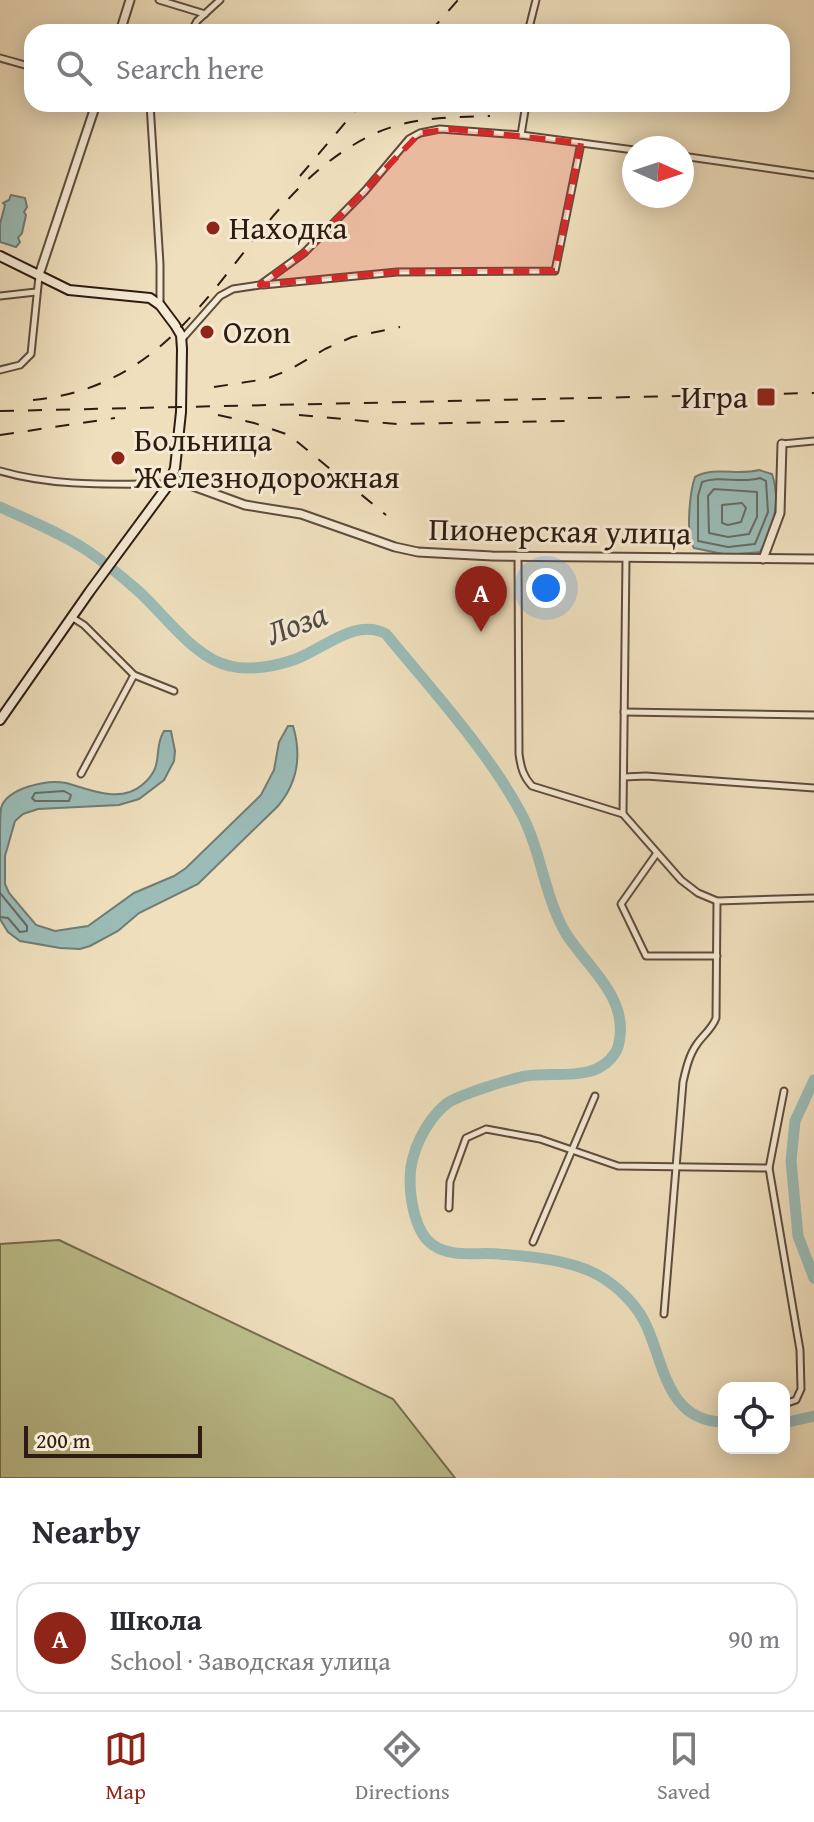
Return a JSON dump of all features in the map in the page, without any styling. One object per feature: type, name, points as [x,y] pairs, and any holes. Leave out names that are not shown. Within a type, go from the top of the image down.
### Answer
[{"type":"main road","points":[[0,256],[69,290],[143,296],[160,305],[182,339],[179,436],[170,481],[0,720]]},
{"type":"street","points":[[122,24],[130,0]]},
{"type":"street","points":[[159,0],[205,14]]},
{"type":"street","points":[[197,24],[220,0]]},
{"type":"street","points":[[530,24],[536,0]]},
{"type":"street","points":[[0,58],[24,65]]},
{"type":"street","points":[[0,370],[20,365],[29,358],[39,275],[93,112]]},
{"type":"street","points":[[150,112],[160,305]]},
{"type":"street","points":[[521,135],[525,112]]},
{"type":"street","points":[[260,285],[304,253],[415,135],[440,129],[521,135],[622,148]]},
{"type":"street","points":[[182,339],[220,296],[233,289],[397,272],[555,271],[581,143]]},
{"type":"street","points":[[694,158],[814,175]]},
{"type":"street","points":[[0,296],[36,292]]},
{"type":"street","points":[[763,559],[780,513],[782,444],[814,441]]},
{"type":"street","points":[[0,471],[66,483],[170,481]]},
{"type":"street","name":"Пионерская улица","points":[[170,481],[258,508],[312,517],[395,547],[444,555],[814,559]]},
{"type":"street","points":[[518,557],[519,754],[521,768],[532,786],[623,814],[689,886],[705,897],[717,901],[814,898]]},
{"type":"street","points":[[623,814],[626,558]]},
{"type":"street","points":[[73,618],[134,675],[174,691]]},
{"type":"street","points":[[81,774],[134,675]]},
{"type":"street","points":[[624,712],[814,715]]},
{"type":"street","points":[[624,777],[814,788]]},
{"type":"street","points":[[657,853],[621,904],[646,956],[717,956]]},
{"type":"street","points":[[664,1314],[686,1069],[696,1045],[716,1018],[717,901]]},
{"type":"street","points":[[784,1091],[769,1168],[800,1350],[801,1389],[796,1400],[790,1402]]},
{"type":"street","points":[[533,1242],[595,1096]]},
{"type":"street","points":[[449,1208],[450,1182],[466,1138],[486,1129],[540,1139],[618,1166],[769,1168]]},
{"type":"highlighted area","points":[[452,129],[581,143],[555,271],[397,272],[260,285],[304,253],[420,133]]},
{"type":"green space","points":[[59,1240],[393,1399],[455,1478],[0,1478],[0,1244]]},
{"type":"water","points":[[11,195],[25,198],[27,207],[22,233],[18,238],[20,242],[16,247],[0,242],[3,203]]},
{"type":"water","points":[[759,470],[772,474],[776,494],[772,524],[760,552],[728,555],[694,548],[689,524],[695,477],[710,472]]},
{"type":"water","points":[[288,726],[293,726],[297,758],[294,778],[285,797],[198,884],[139,913],[118,931],[80,949],[20,941],[8,932],[0,919],[0,824],[1,808],[11,795],[29,786],[49,782],[104,793],[133,791],[154,771],[161,738],[164,731],[171,731],[174,761],[164,780],[139,799],[119,805],[38,809],[23,814],[15,821],[5,856],[5,884],[9,893],[36,925],[55,931],[88,926],[134,893],[186,868],[261,795],[274,770],[279,742]]},
{"type":"waterway","name":"Лоза","points":[[0,507],[94,555],[136,589],[192,645],[217,662],[238,667],[272,666],[296,659],[340,636],[364,629],[375,630],[386,634],[458,721],[521,813],[558,918],[610,994],[620,1021],[620,1036],[616,1051],[597,1069],[575,1074],[518,1078],[472,1092],[446,1104],[426,1128],[413,1158],[410,1187],[418,1224],[427,1240],[448,1252],[550,1260],[587,1270],[606,1280],[627,1298],[643,1319],[671,1390],[680,1402],[691,1412],[718,1421]]},
{"type":"waterway","points":[[814,1080],[795,1121],[791,1161],[798,1236],[814,1278]]},
{"type":"waterway","points":[[790,1422],[814,1416]]},
{"type":"railway","points":[[437,24],[458,0]]},
{"type":"railway","points":[[300,176],[354,112]]},
{"type":"railway","points":[[33,400],[93,386],[142,360],[183,325],[288,200],[328,162],[376,133],[404,124],[490,116]]},
{"type":"railway","points":[[214,387],[266,379],[352,337],[400,327]]},
{"type":"railway","points":[[0,411],[814,393]]},
{"type":"railway","points":[[218,415],[289,435],[386,515]]},
{"type":"railway","points":[[299,415],[397,424],[570,421]]},
{"type":"railway","points":[[0,435],[115,418]]},
{"type":"place","name":"Находка","points":[[213,228]]},
{"type":"place","name":"Ozon","points":[[207,332]]},
{"type":"place","name":"Игра","points":[[766,397]]},
{"type":"place","name":"Больница Железнодорожная","points":[[118,458]]},
{"type":"place","name":"Школа","points":[[481,632]]}]
